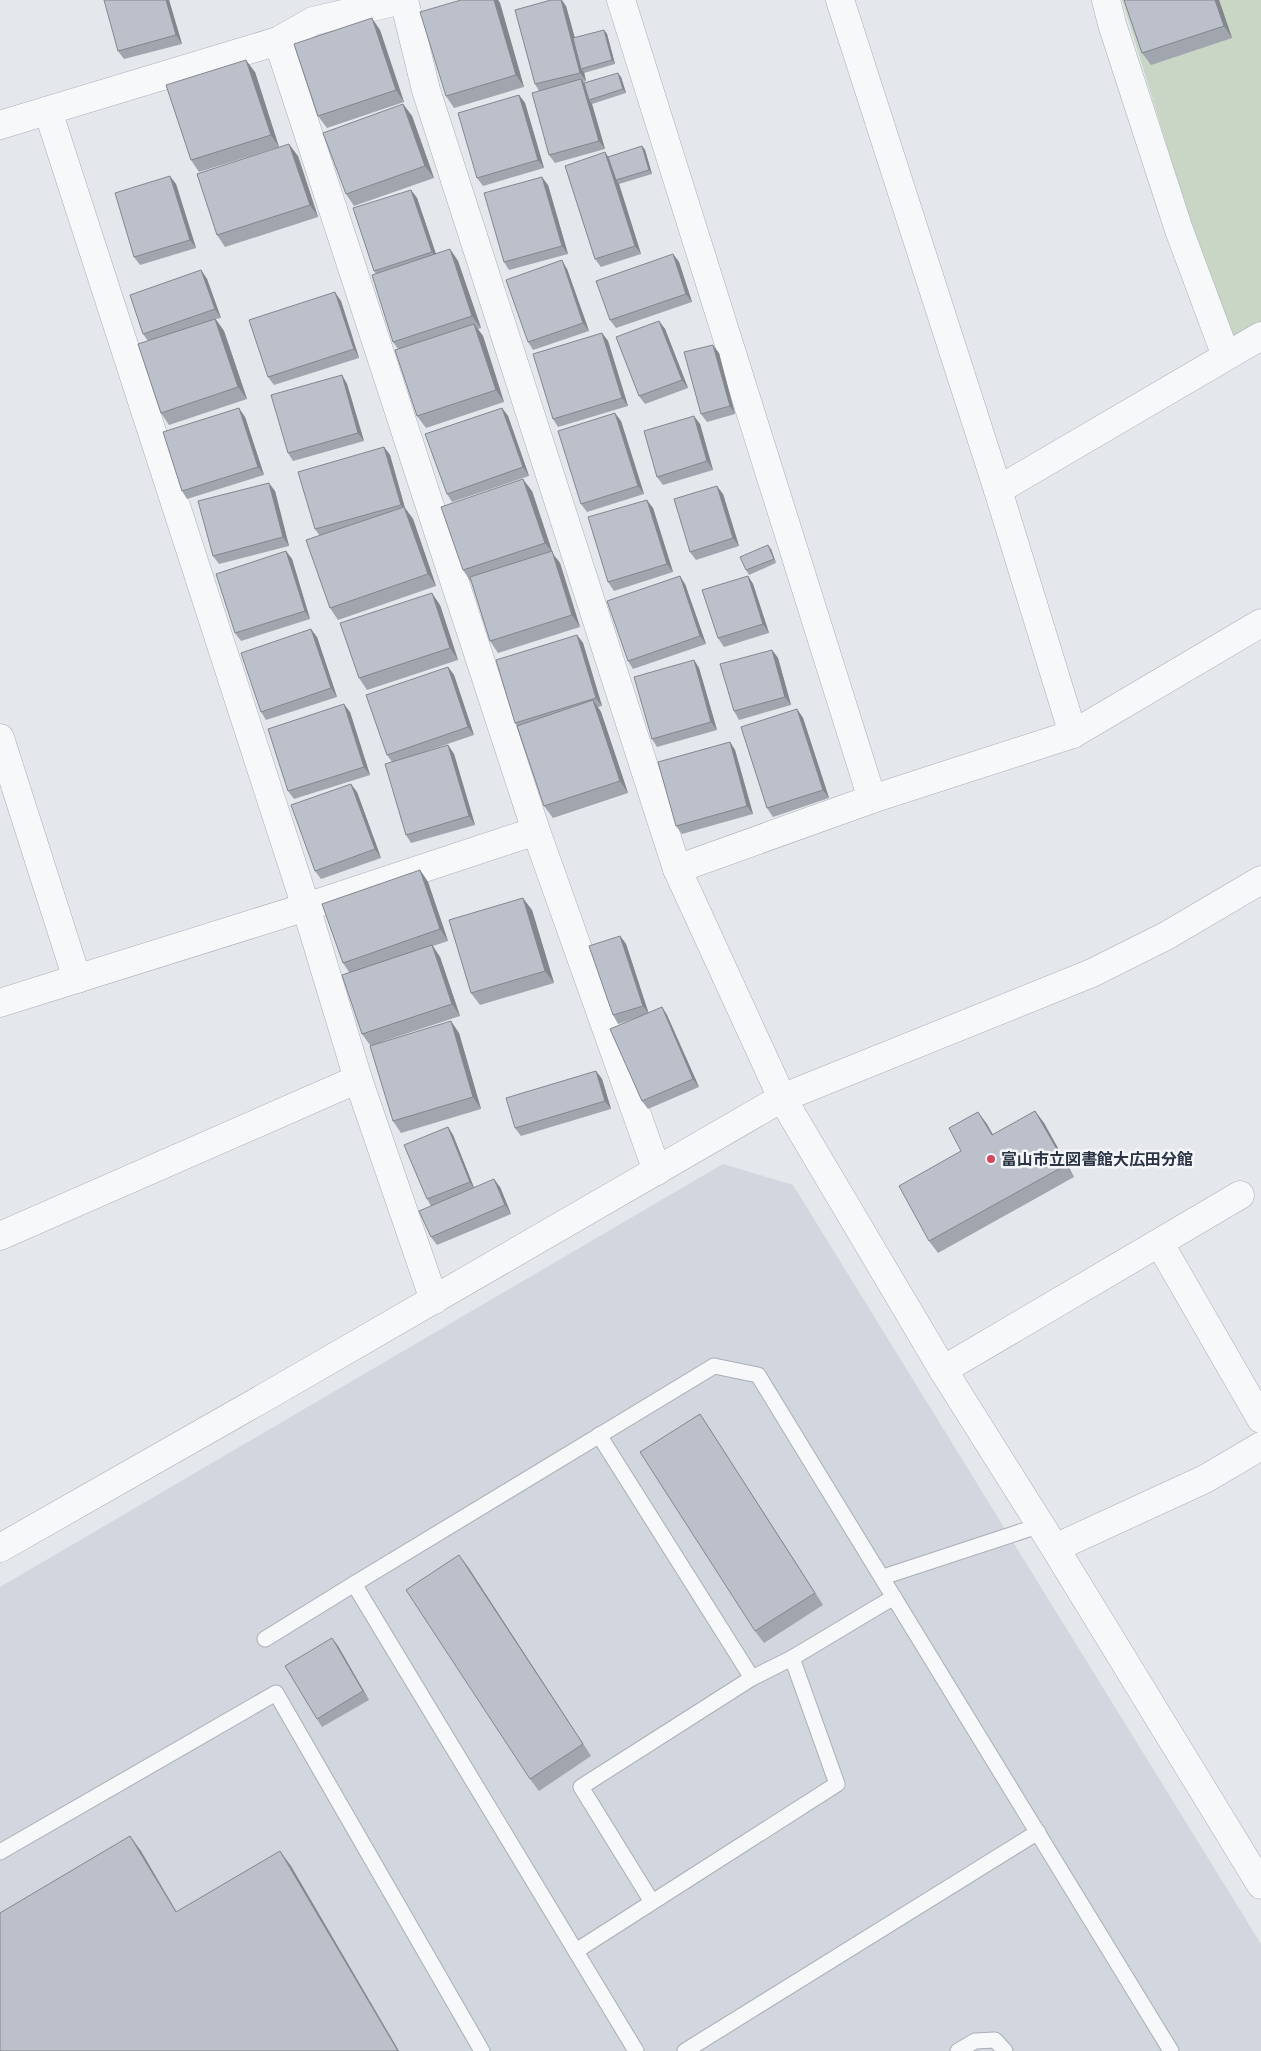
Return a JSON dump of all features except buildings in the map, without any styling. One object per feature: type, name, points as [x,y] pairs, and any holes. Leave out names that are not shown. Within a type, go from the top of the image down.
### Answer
[{"type":"street","points":[[0,125],[278,41],[310,11],[403,0],[426,90],[677,869],[782,1098],[943,1370],[1041,1525],[1261,1885]]},
{"type":"street","points":[[621,0],[872,798]]},
{"type":"street","points":[[840,0],[998,490],[1073,734]]},
{"type":"street","points":[[1106,0],[1112,24],[1179,230],[1226,356]]},
{"type":"street","points":[[278,41],[536,831],[657,1171]]},
{"type":"street","points":[[48,111],[306,907],[358,1079],[434,1300]]},
{"type":"street","points":[[998,490],[1261,336]]},
{"type":"street","points":[[677,869],[872,798],[1073,734],[1261,623]]},
{"type":"street","points":[[0,738],[77,979]]},
{"type":"street","points":[[0,1003],[306,907],[536,831]]},
{"type":"street","points":[[0,1548],[434,1300],[782,1098],[1092,973],[1166,936],[1261,880]]},
{"type":"street","points":[[0,1236],[358,1079]]},
{"type":"street","points":[[943,1370],[1240,1196]]},
{"type":"street","points":[[1160,1244],[1261,1419]]},
{"type":"street","points":[[1055,1548],[1205,1479],[1261,1446]]},
{"type":"lane","points":[[265,1639],[714,1366],[758,1375],[1171,2051]]},
{"type":"lane","points":[[599,1435],[752,1678]]},
{"type":"lane","points":[[882,1577],[1041,1525]]},
{"type":"lane","points":[[354,1584],[636,2051]]},
{"type":"lane","points":[[652,1902],[581,1787],[752,1678],[792,1658],[894,1597]]},
{"type":"lane","points":[[576,1951],[837,1784],[792,1658]]},
{"type":"lane","points":[[0,1852],[276,1693],[482,2051]]},
{"type":"lane","points":[[685,2051],[1038,1832]]},
{"type":"lane","points":[[958,2051],[975,2040],[995,2040],[1005,2051]]},
{"type":"shaded area","points":[[723,1164],[793,1185],[1261,1944],[1261,2051],[0,2051],[0,1587]]},
{"type":"green space","points":[[1122,0],[1261,0],[1261,326],[1235,341],[1188,214]]},
{"type":"place","name":"富山市立図書館大広田分館","points":[[991,1159]]}]
